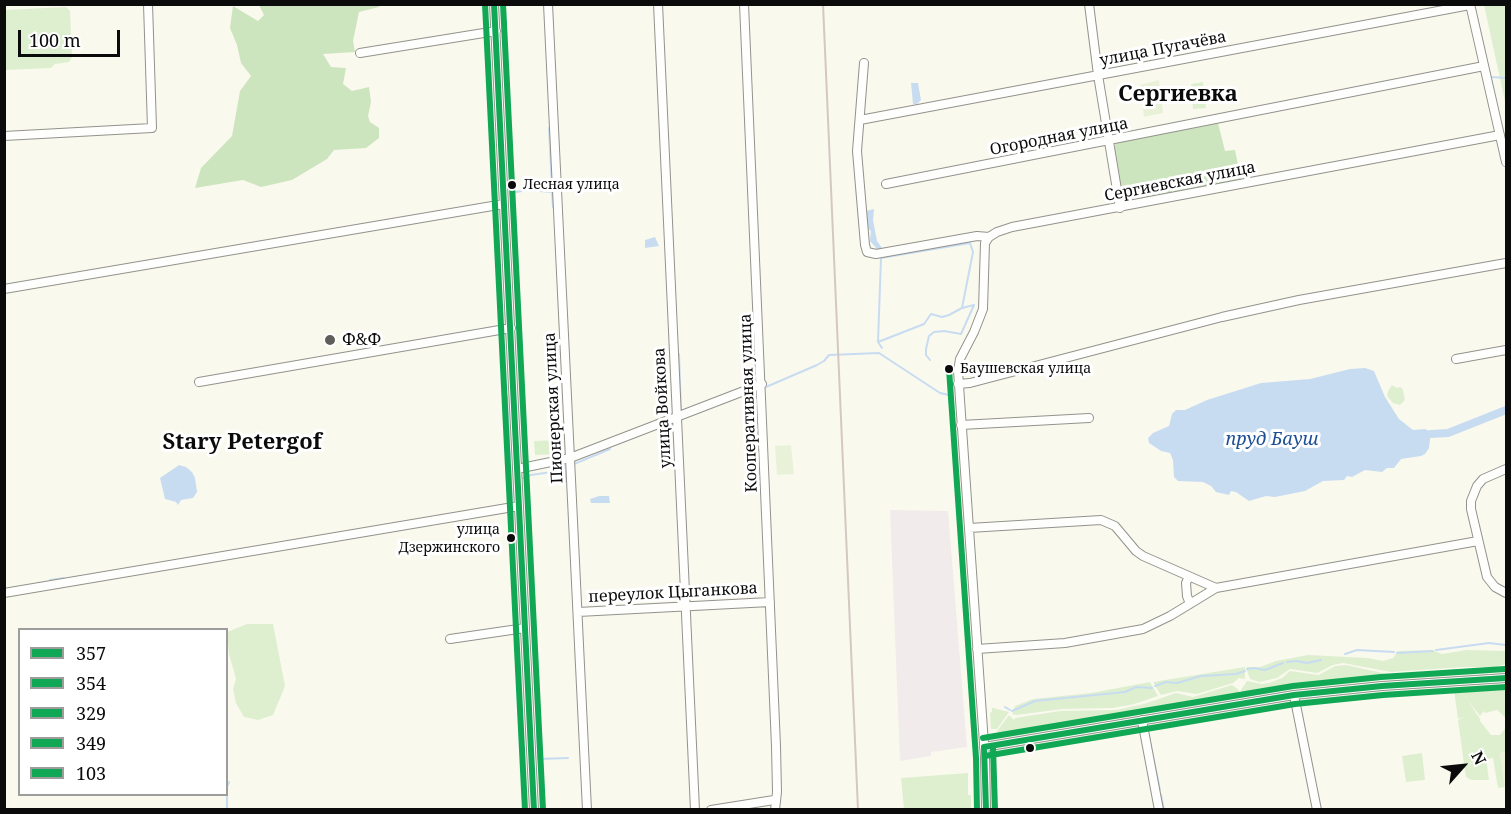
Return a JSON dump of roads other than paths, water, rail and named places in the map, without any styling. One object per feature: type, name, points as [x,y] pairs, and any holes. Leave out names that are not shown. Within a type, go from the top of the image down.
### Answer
[{"type":"street","points":[[4,135],[152,128],[148,4]]},
{"type":"street","points":[[494,4],[534,810]]},
{"type":"street","name":"Пионерская улица","points":[[548,4],[587,810]]},
{"type":"street","name":"улица Войкова","points":[[658,4],[695,810]]},
{"type":"street","name":"Кооперативная улица","points":[[744,4],[762,384],[777,780],[775,810]]},
{"type":"street","points":[[1089,4],[1120,208]]},
{"type":"street","points":[[1470,5],[1506,162]]},
{"type":"street","name":"улица Пугачёва","points":[[860,120],[1470,5]]},
{"type":"street","points":[[360,53],[496,32]]},
{"type":"street","points":[[860,120],[864,63]]},
{"type":"street","name":"Огородная улица","points":[[886,184],[1484,66]]},
{"type":"street","name":"Сергиевская улица","points":[[860,120],[857,151],[861,221],[867,252],[876,254],[977,236],[989,237],[1012,227],[1500,135]]},
{"type":"street","points":[[4,289],[504,204]]},
{"type":"street","points":[[986,810],[984,747],[958,362],[983,309],[985,243],[989,237]]},
{"type":"street","points":[[958,384],[970,383],[1231,315],[1309,298],[1506,263]]},
{"type":"street","points":[[199,382],[511,328]]},
{"type":"street","points":[[1456,359],[1506,350]]},
{"type":"street","points":[[517,469],[570,458],[762,384]]},
{"type":"street","points":[[961,425],[1089,418]]},
{"type":"street","points":[[1506,469],[1484,479],[1477,486],[1473,494],[1471,509],[1487,578],[1495,587],[1506,593]]},
{"type":"street","points":[[4,593],[519,506]]},
{"type":"street","points":[[969,528],[1101,519],[1115,526],[1143,556],[1216,588]]},
{"type":"street","points":[[977,649],[1065,643],[1130,632],[1153,625],[1216,588],[1478,541]]},
{"type":"street","points":[[1189,576],[1186,583],[1190,604]]},
{"type":"street","name":"переулок Цыганкова","points":[[578,612],[770,602]]},
{"type":"street","points":[[450,639],[525,628]]},
{"type":"street","points":[[984,747],[1294,695],[1382,686],[1506,678]]},
{"type":"street","points":[[1294,695],[1317,810]]},
{"type":"street","points":[[1142,720],[1159,810]]},
{"type":"street","points":[[711,810],[774,801]]},
{"type":"water","points":[[911,83],[918,83],[921,100],[917,104],[913,104]]},
{"type":"water","points":[[874,209],[873,220],[877,241],[882,248],[880,250],[870,241],[871,231],[867,228],[866,211]]},
{"type":"water","points":[[655,237],[659,246],[645,248],[645,240]]},
{"type":"water","name":"пруд Бауш","points":[[1365,368],[1374,371],[1385,397],[1399,419],[1413,430],[1425,429],[1431,432],[1429,448],[1425,454],[1401,459],[1394,468],[1387,468],[1382,472],[1365,470],[1352,477],[1347,476],[1344,480],[1323,481],[1305,491],[1275,497],[1266,496],[1249,501],[1236,492],[1231,491],[1229,495],[1216,492],[1203,482],[1178,481],[1174,477],[1173,460],[1170,453],[1161,451],[1149,443],[1148,438],[1153,433],[1169,426],[1172,414],[1176,410],[1185,410],[1207,400],[1261,383],[1310,379],[1350,369]]},
{"type":"water","points":[[179,465],[192,472],[197,492],[193,498],[181,500],[178,505],[176,502],[165,499],[160,478]]},
{"type":"water","points":[[609,496],[610,503],[591,503],[590,499]]},
{"type":"waterway","points":[[1474,4],[1496,101]]},
{"type":"waterway","points":[[1491,77],[1506,78]]},
{"type":"waterway","points":[[745,111],[746,134]]},
{"type":"waterway","points":[[1502,127],[1506,143]]},
{"type":"waterway","points":[[549,128],[552,188]]},
{"type":"waterway","points":[[510,193],[528,190],[552,192],[553,207]]},
{"type":"waterway","points":[[878,342],[881,258],[970,243],[973,252],[962,308],[942,317],[931,314],[924,324],[878,342],[882,348]]},
{"type":"waterway","points":[[930,360],[926,355],[929,336],[934,332],[944,331],[961,334],[974,305],[962,308]]},
{"type":"waterway","points":[[766,387],[817,365],[829,355],[879,353],[940,393],[949,395],[951,413]]},
{"type":"waterway","points":[[679,354],[681,411]]},
{"type":"waterway","points":[[507,396],[512,502]]},
{"type":"waterway","points":[[1431,434],[1448,433],[1506,410]]},
{"type":"waterway","points":[[574,464],[610,449]]},
{"type":"waterway","points":[[564,463],[566,482]]},
{"type":"waterway","points":[[523,478],[565,470]]},
{"type":"waterway","points":[[513,512],[513,530]]},
{"type":"waterway","points":[[50,580],[64,578]]},
{"type":"waterway","points":[[1436,650],[1489,643],[1506,645]]},
{"type":"waterway","points":[[1345,654],[1357,650],[1394,652]]},
{"type":"waterway","points":[[1397,653],[1433,651]]},
{"type":"waterway","points":[[1287,662],[1307,663],[1321,660]]},
{"type":"waterway","points":[[1247,669],[1265,670],[1283,663]]},
{"type":"waterway","points":[[1155,686],[1201,676],[1236,674],[1245,671]]},
{"type":"waterway","points":[[1012,711],[1035,701],[1125,692],[1136,687],[1152,688]]},
{"type":"waterway","points":[[1005,707],[1010,710]]},
{"type":"waterway","points":[[537,727],[538,759],[568,758]]},
{"type":"waterway","points":[[1149,737],[1160,790]]},
{"type":"waterway","points":[[1161,795],[1164,810]]},
{"type":"waterway","points":[[227,796],[227,810]]},
{"type":"railway","points":[[823,4],[858,810]]},
{"type":"place","name":"Лесная улица","points":[[512,185]]},
{"type":"place","name":"Ф&Ф","points":[[330,340]]},
{"type":"place","name":"Баушевская улица","points":[[949,369]]},
{"type":"place","name":"улица Дзержинского","points":[[511,538]]},
{"type":"district","name":"Сергиевка","points":[[1178,95]]},
{"type":"district","name":"Stary Petergof","points":[[242,443]]}]
